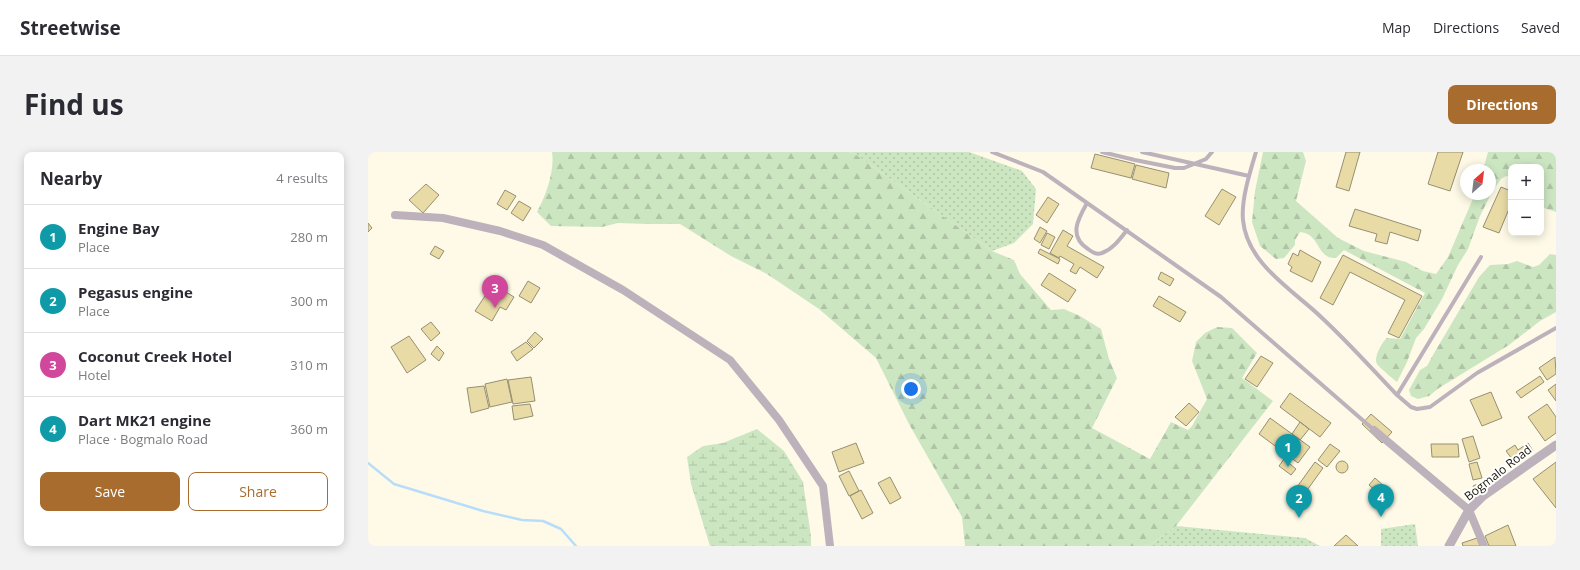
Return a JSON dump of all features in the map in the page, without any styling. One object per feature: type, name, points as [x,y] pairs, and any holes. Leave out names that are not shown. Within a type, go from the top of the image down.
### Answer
[{"type":"street","points":[[395,215],[443,218],[500,231],[543,245],[623,290],[730,360],[779,420],[823,486],[830,546]]},
{"type":"street","points":[[1374,430],[1469,510],[1484,546]]},
{"type":"street","name":"Bogmalo Road","points":[[1449,546],[1469,510],[1483,496],[1556,445]]},
{"type":"lane","points":[[992,152],[1043,172],[1128,230],[1221,297],[1374,430]]},
{"type":"lane","points":[[1102,152],[1171,167],[1184,168],[1206,159],[1212,152]]},
{"type":"lane","points":[[1142,152],[1249,176]]},
{"type":"lane","points":[[1256,152],[1243,205],[1243,220],[1247,236],[1257,256],[1280,282],[1321,316],[1411,407],[1417,409],[1430,407],[1477,373],[1556,328]]},
{"type":"lane","points":[[1087,203],[1081,214],[1076,232],[1077,238],[1082,245],[1095,254],[1101,254],[1114,247],[1128,230]]},
{"type":"lane","points":[[1398,395],[1481,257]]},
{"type":"green space","points":[[552,152],[849,152],[855,154],[992,251],[1014,260],[1020,274],[1051,310],[1064,309],[1080,316],[1101,329],[1109,359],[1117,378],[1092,428],[1150,459],[1171,422],[1188,430],[1192,426],[1207,399],[1192,361],[1196,342],[1205,333],[1217,327],[1232,328],[1257,353],[1242,378],[1273,401],[1176,526],[1150,545],[965,546],[962,517],[909,424],[876,358],[819,309],[767,274],[731,256],[680,224],[618,223],[602,227],[551,226],[537,212],[544,198],[551,175],[553,159]]},
{"type":"green space","points":[[849,152],[969,152],[1022,171],[1036,189],[1033,224],[1014,243],[992,251],[855,154]]},
{"type":"green space","points":[[1263,152],[1303,152],[1306,161],[1296,201],[1338,238],[1364,251],[1406,262],[1423,271],[1436,274],[1448,257],[1472,200],[1488,200],[1480,216],[1468,249],[1458,265],[1442,299],[1424,329],[1416,338],[1407,362],[1397,382],[1377,364],[1377,354],[1387,338],[1400,339],[1425,293],[1344,250],[1336,258],[1325,255],[1312,237],[1300,232],[1295,240],[1295,245],[1284,258],[1276,259],[1260,246],[1252,222],[1255,191]]},
{"type":"green space","points":[[1488,152],[1556,152],[1556,212],[1544,208],[1544,164],[1508,164],[1508,176],[1501,179],[1496,186],[1496,164],[1485,164]]},
{"type":"green space","points":[[1550,254],[1556,255],[1556,312],[1540,321],[1509,345],[1439,388],[1429,396],[1418,399],[1411,396],[1409,390],[1420,370],[1427,366],[1479,277],[1490,265],[1508,264],[1517,261],[1533,267],[1539,265]]},
{"type":"green space","points":[[757,429],[784,451],[803,482],[811,536],[811,546],[710,546],[691,484],[687,457],[703,446],[723,443]]},
{"type":"green space","points":[[1415,524],[1418,546],[1381,546],[1381,529]]},
{"type":"green space","points":[[1176,526],[1305,538],[1320,546],[1142,546],[1150,545]]},
{"type":"building","points":[[1346,152],[1360,152],[1349,191],[1336,187]]},
{"type":"building","points":[[1438,152],[1463,152],[1450,191],[1428,184]]},
{"type":"building","points":[[1095,154],[1135,164],[1131,178],[1091,168]]},
{"type":"building","points":[[1136,165],[1169,173],[1166,188],[1132,179]]},
{"type":"building","points":[[426,184],[439,195],[423,213],[409,200]]},
{"type":"building","points":[[1501,187],[1508,190],[1508,211],[1499,233],[1483,227]]},
{"type":"building","points":[[1222,189],[1236,197],[1219,225],[1205,216]]},
{"type":"building","points":[[505,190],[516,196],[507,210],[497,204]]},
{"type":"building","points":[[1048,197],[1059,204],[1047,223],[1036,215]]},
{"type":"building","points":[[519,201],[531,208],[523,221],[511,213]]},
{"type":"building","points":[[1355,209],[1421,230],[1418,241],[1390,232],[1387,244],[1375,241],[1377,234],[1349,226]]},
{"type":"building","points":[[368,223],[372,228],[368,232]]},
{"type":"building","points":[[1040,227],[1047,231],[1040,243],[1034,239]]},
{"type":"building","points":[[1063,230],[1073,236],[1067,246],[1104,267],[1097,278],[1080,267],[1076,274],[1070,271],[1074,264],[1060,256],[1059,258],[1050,253]]},
{"type":"building","points":[[1047,233],[1055,237],[1049,249],[1041,245]]},
{"type":"building","points":[[435,246],[444,251],[439,259],[430,254]]},
{"type":"building","points":[[1040,249],[1060,259],[1058,264],[1038,253]]},
{"type":"building","points":[[1300,250],[1321,262],[1312,282],[1290,271],[1292,267],[1288,264],[1293,253],[1298,256]]},
{"type":"building","points":[[1343,255],[1422,296],[1399,338],[1388,333],[1405,300],[1350,272],[1333,305],[1320,298]]},
{"type":"building","points":[[1161,272],[1174,279],[1170,286],[1158,279]]},
{"type":"building","points":[[1049,273],[1076,290],[1068,302],[1041,285]]},
{"type":"building","points":[[528,281],[540,288],[531,303],[519,296]]},
{"type":"building","points":[[493,284],[514,297],[506,310],[500,307],[492,321],[475,311]]},
{"type":"building","points":[[1159,296],[1186,312],[1180,322],[1153,306]]},
{"type":"building","points":[[431,322],[440,333],[431,341],[421,329]]},
{"type":"building","points":[[535,332],[543,339],[534,348],[527,341]]},
{"type":"building","points":[[409,336],[426,360],[407,373],[391,347]]},
{"type":"building","points":[[526,342],[533,349],[517,361],[511,352]]},
{"type":"building","points":[[437,346],[444,353],[439,361],[431,354]]},
{"type":"building","points":[[1261,356],[1273,363],[1257,387],[1245,379]]},
{"type":"building","points":[[1555,357],[1556,374],[1547,380],[1539,368]]},
{"type":"building","points":[[1540,376],[1544,382],[1521,398],[1516,392]]},
{"type":"building","points":[[531,377],[535,401],[513,404],[508,380]]},
{"type":"building","points":[[507,379],[512,402],[490,407],[485,384]]},
{"type":"building","points":[[1556,384],[1556,401],[1548,390]]},
{"type":"building","points":[[484,386],[489,408],[471,413],[467,388]]},
{"type":"building","points":[[1491,392],[1502,418],[1482,426],[1470,400]]},
{"type":"building","points":[[1290,393],[1331,423],[1320,437],[1280,407]]},
{"type":"building","points":[[1189,403],[1199,412],[1186,426],[1175,417]]},
{"type":"building","points":[[530,404],[533,416],[514,420],[512,406]]},
{"type":"building","points":[[1547,404],[1556,417],[1556,433],[1545,441],[1528,417]]},
{"type":"building","points":[[1371,414],[1392,432],[1382,443],[1362,424]]},
{"type":"building","points":[[1270,418],[1310,447],[1298,463],[1259,434]]},
{"type":"building","points":[[1300,422],[1309,429],[1300,440],[1292,434]]},
{"type":"building","points":[[1473,436],[1480,458],[1469,462],[1462,439]]},
{"type":"building","points":[[856,443],[864,463],[839,472],[832,452]]},
{"type":"building","points":[[1528,443],[1533,451],[1515,463],[1506,451],[1515,445],[1518,450]]},
{"type":"building","points":[[1330,444],[1340,451],[1327,467],[1318,460]]},
{"type":"building","points":[[1431,444],[1458,444],[1459,457],[1432,457]]},
{"type":"building","points":[[1284,459],[1296,469],[1291,475],[1279,466]]},
{"type":"building","points":[[1344,461],[1347,462],[1347,472],[1340,473],[1337,472],[1336,465],[1337,462]]},
{"type":"building","points":[[1315,462],[1323,468],[1305,493],[1297,487]]},
{"type":"building","points":[[1477,462],[1482,478],[1473,480],[1469,464]]},
{"type":"building","points":[[1556,462],[1556,508],[1533,479]]},
{"type":"building","points":[[849,471],[859,491],[849,496],[839,476]]},
{"type":"building","points":[[890,477],[901,498],[890,504],[878,483]]},
{"type":"building","points":[[1375,478],[1384,486],[1378,493],[1369,485]]},
{"type":"building","points":[[1480,483],[1484,491],[1477,494],[1473,486]]},
{"type":"building","points":[[861,490],[873,513],[862,519],[850,496]]},
{"type":"building","points":[[1508,525],[1516,546],[1489,546],[1485,536]]},
{"type":"building","points":[[1346,535],[1358,546],[1334,546]]},
{"type":"building","points":[[1477,538],[1480,546],[1463,546],[1462,543]]},
{"type":"waterway","points":[[368,463],[394,484],[483,511],[522,520],[543,521],[561,529],[576,546]]},
{"type":"place","name":"Coconut Creek Hotel","points":[[495,308]]},
{"type":"place","name":"Engine Bay","points":[[1288,467]]},
{"type":"place","name":"Dart MK21 engine","points":[[1381,517]]},
{"type":"place","name":"Pegasus engine","points":[[1299,518]]}]
